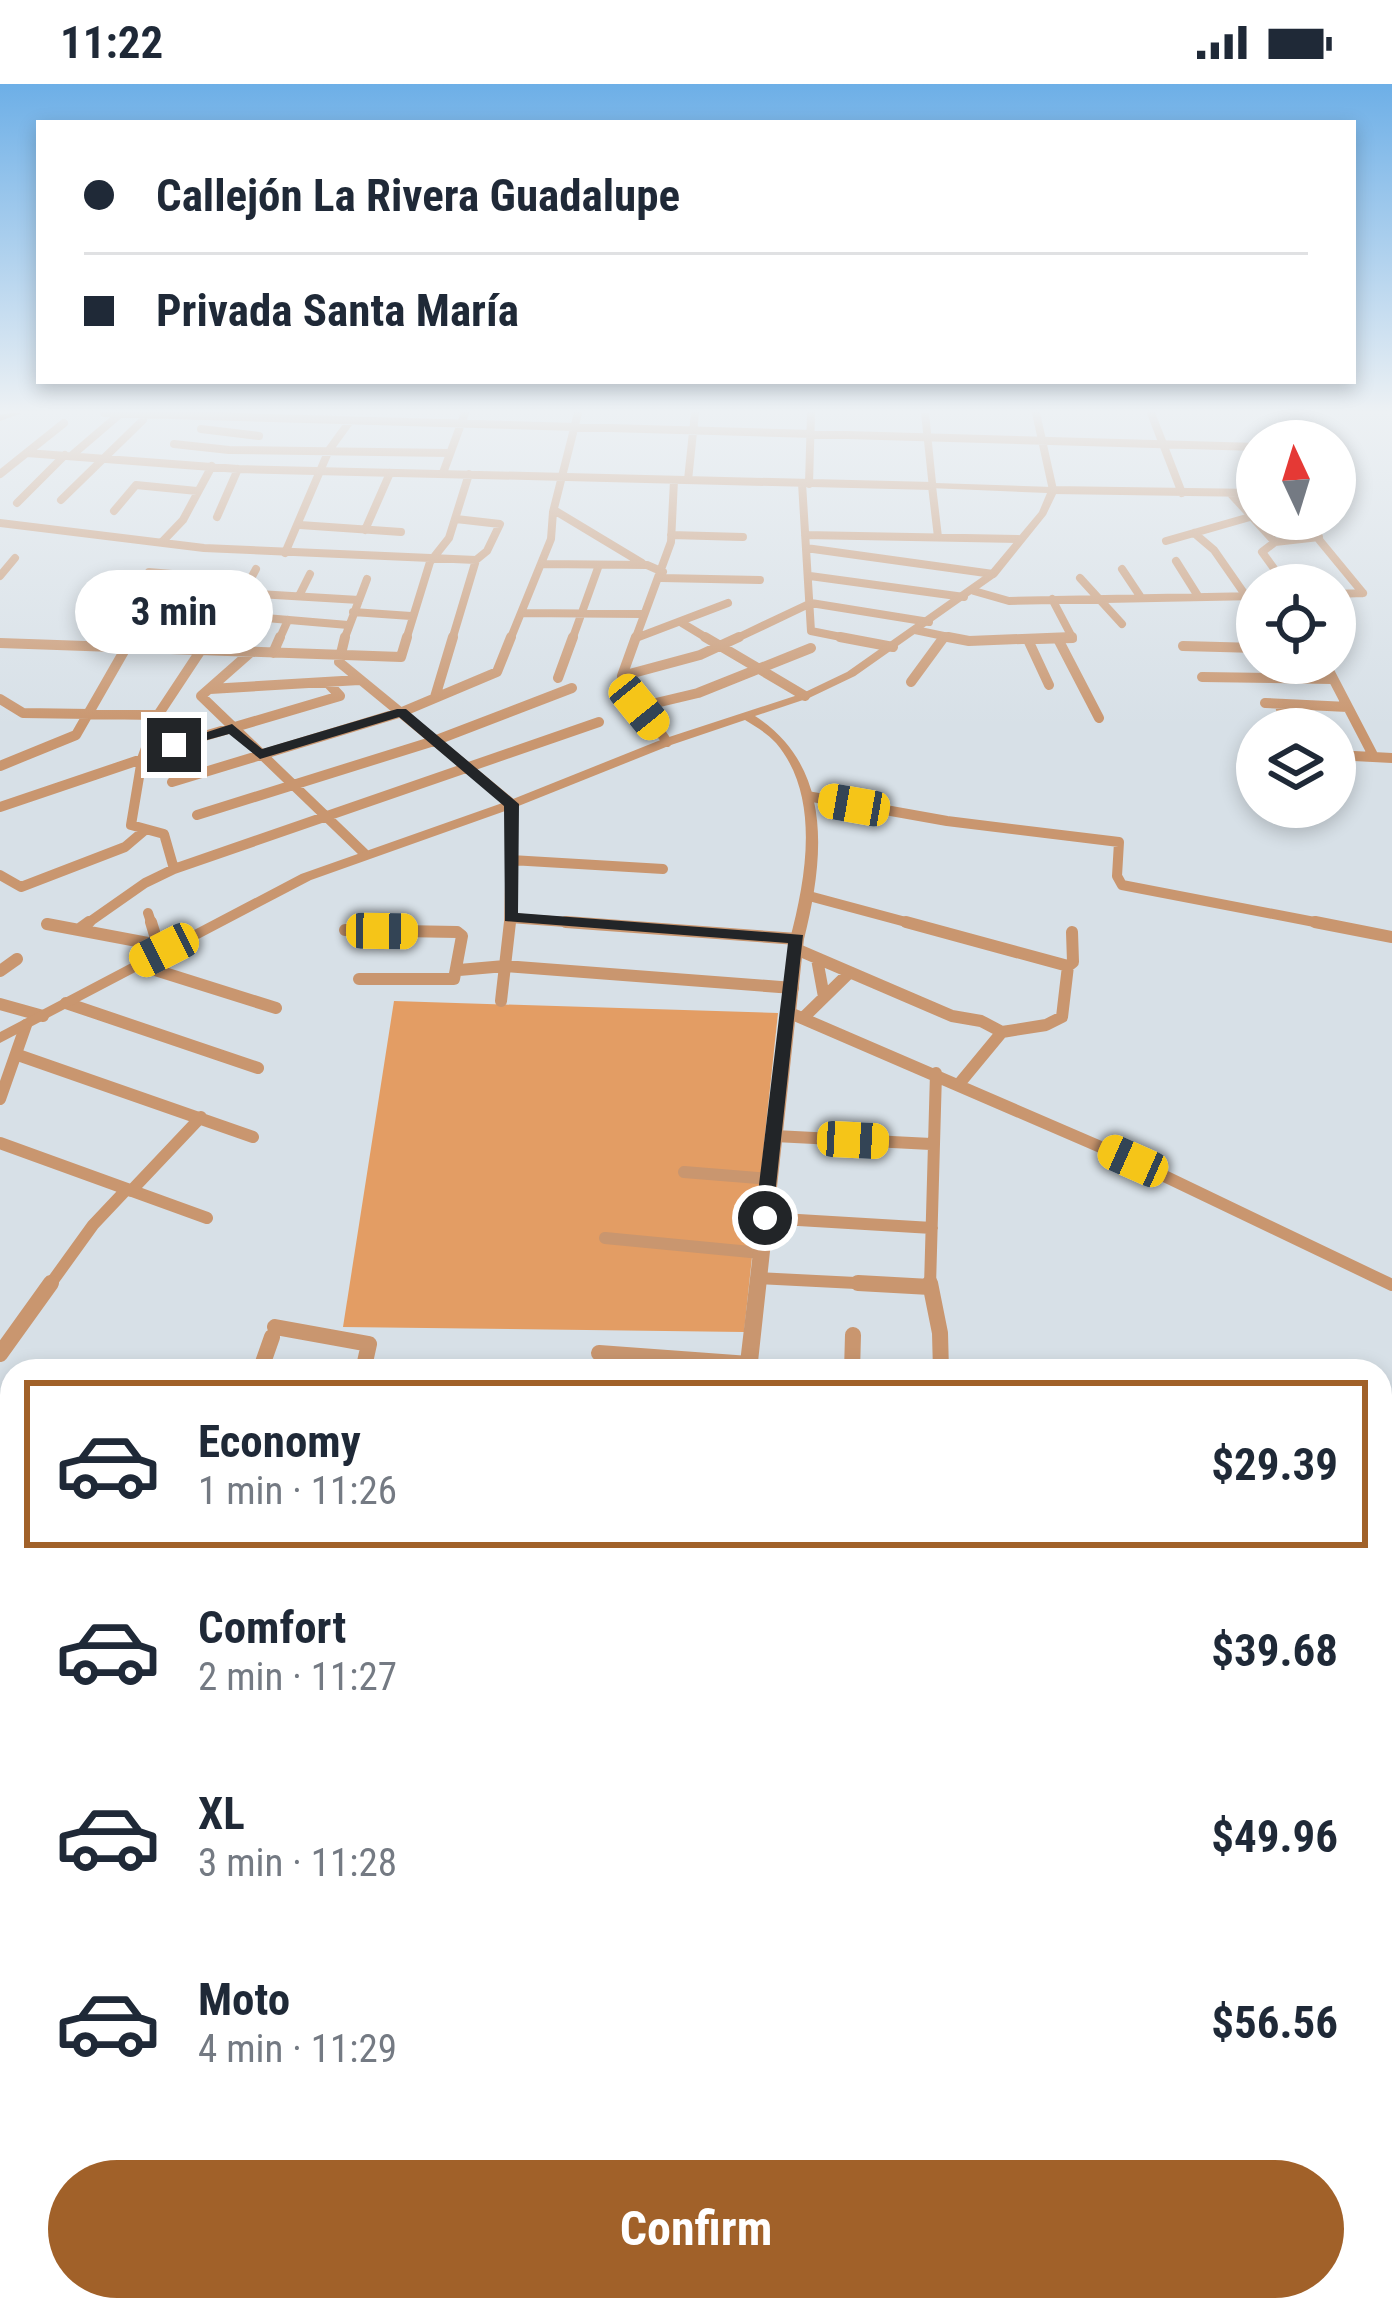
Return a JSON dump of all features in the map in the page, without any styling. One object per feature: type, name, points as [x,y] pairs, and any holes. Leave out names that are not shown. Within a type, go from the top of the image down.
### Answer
[{"type":"street","points":[[162,542],[184,517]]},
{"type":"street","points":[[285,553],[303,517]]},
{"type":"street","points":[[365,530],[371,517]]},
{"type":"street","points":[[172,782],[401,712],[497,672],[542,564],[553,517]]},
{"type":"street","points":[[566,517],[662,575],[760,580]]},
{"type":"street","points":[[667,742],[622,676],[642,614],[662,575],[672,517]]},
{"type":"street","points":[[805,517],[812,634],[893,646]]},
{"type":"street","points":[[936,517],[938,537]]},
{"type":"street","points":[[0,1038],[164,946],[306,877],[512,804],[667,742],[806,696],[893,646],[969,594],[993,574],[1039,517]]},
{"type":"street","points":[[0,654],[4,643],[401,657],[433,558],[449,538],[456,519],[498,521],[487,551],[476,560],[435,697]]},
{"type":"street","points":[[1166,542],[1236,521]]},
{"type":"street","points":[[0,523],[285,553],[476,560]]},
{"type":"street","points":[[300,525],[401,532]]},
{"type":"street","points":[[1194,533],[1236,577]]},
{"type":"street","points":[[805,535],[1018,539]]},
{"type":"street","points":[[671,536],[743,538]]},
{"type":"street","points":[[1271,564],[1262,552],[1275,542],[1292,540]]},
{"type":"street","points":[[1320,540],[1340,564]]},
{"type":"street","points":[[806,548],[993,574]]},
{"type":"street","points":[[0,576],[15,558]]},
{"type":"street","points":[[1176,561],[1198,596]]},
{"type":"street","points":[[542,564],[646,565]]},
{"type":"street","points":[[557,679],[599,565]]},
{"type":"street","points":[[174,869],[164,834],[131,825],[142,759],[158,715],[207,650],[256,569]]},
{"type":"street","points":[[1122,569],[1139,596]]},
{"type":"street","points":[[149,572],[217,576],[175,648]]},
{"type":"street","points":[[299,596],[310,574]]},
{"type":"street","points":[[811,576],[1010,601],[1236,596]]},
{"type":"street","points":[[1080,578],[1122,623]]},
{"type":"street","points":[[337,656],[367,579]]},
{"type":"street","points":[[242,593],[359,600]]},
{"type":"street","points":[[266,618],[278,595]]},
{"type":"street","points":[[916,630],[944,637],[1029,642],[1072,639],[1052,599]]},
{"type":"street","points":[[125,600],[348,625]]},
{"type":"street","points":[[636,638],[728,602]]},
{"type":"street","points":[[622,676],[723,646],[811,603],[929,622]]},
{"type":"street","points":[[353,612],[411,616]]},
{"type":"street","points":[[522,613],[642,614]]},
{"type":"street","points":[[273,653],[288,620]]},
{"type":"street","points":[[682,623],[806,696]]},
{"type":"street","points":[[130,629],[184,634]]},
{"type":"street","points":[[911,682],[944,637]]},
{"type":"street","points":[[1059,641],[1100,718]]},
{"type":"street","points":[[1029,642],[1049,686]]},
{"type":"street","points":[[0,766],[76,735],[127,646]]},
{"type":"street","points":[[1183,646],[1236,647]]},
{"type":"street","points":[[639,707],[764,669],[811,648]]},
{"type":"street","points":[[251,652],[201,696],[364,853]]},
{"type":"street","points":[[337,656],[359,680],[512,804]]},
{"type":"street","points":[[1202,677],[1236,678]]},
{"type":"street","points":[[205,689],[359,680]]},
{"type":"street","points":[[174,745],[340,696],[327,682]]},
{"type":"street","points":[[1335,684],[1373,757]]},
{"type":"street","points":[[197,815],[434,741],[572,688]]},
{"type":"street","points":[[0,699],[23,713],[158,715]]},
{"type":"street","points":[[1265,704],[1348,707]]},
{"type":"street","points":[[1279,704],[1281,708]]},
{"type":"street","points":[[747,716],[779,739],[807,796],[809,896],[796,944],[793,988],[797,1015],[775,1136],[750,1359]]},
{"type":"street","points":[[78,930],[145,883],[174,869],[598,722]]},
{"type":"street","points":[[1356,756],[1392,758]]},
{"type":"street","points":[[0,807],[142,759]]},
{"type":"street","points":[[807,796],[947,821],[1119,842],[1117,876],[1122,885],[1392,937]]},
{"type":"street","points":[[501,1001],[510,918],[512,804]]},
{"type":"street","points":[[0,875],[21,887],[125,847],[145,830]]},
{"type":"street","points":[[511,860],[663,869]]},
{"type":"street","points":[[809,896],[1068,966]]},
{"type":"street","points":[[148,913],[164,946]]},
{"type":"street","points":[[510,918],[796,944],[849,973],[1002,1032],[1046,1025],[1062,1017],[1068,966],[1073,962],[1072,932]]},
{"type":"street","points":[[47,924],[164,946]]},
{"type":"street","points":[[345,930],[457,932],[462,936],[454,979],[359,979]]},
{"type":"street","points":[[817,958],[824,997]]},
{"type":"street","points":[[0,971],[17,959]]},
{"type":"street","points":[[136,964],[276,1007]]},
{"type":"street","points":[[459,970],[505,966],[793,988]]},
{"type":"street","points":[[797,1015],[849,973]]},
{"type":"street","points":[[0,1004],[43,1016]]},
{"type":"street","points":[[66,1004],[258,1068]]},
{"type":"street","points":[[797,1015],[936,1073],[1392,1285]]},
{"type":"street","points":[[0,1099],[26,1025]]},
{"type":"street","points":[[959,1084],[1002,1032]]},
{"type":"street","points":[[19,1055],[253,1137]]},
{"type":"street","points":[[936,1073],[930,1287],[941,1359]]},
{"type":"street","points":[[0,1354],[93,1225],[201,1117]]},
{"type":"street","points":[[775,1136],[931,1144]]},
{"type":"street","points":[[0,1143],[207,1218]]},
{"type":"street","points":[[684,1172],[770,1179]]},
{"type":"street","points":[[765,1218],[932,1228]]},
{"type":"street","points":[[605,1238],[761,1252]]},
{"type":"street","points":[[758,1278],[930,1287]]},
{"type":"street","points":[[264,1359],[273,1332],[369,1344],[366,1359]]},
{"type":"street","points":[[852,1359],[853,1335]]},
{"type":"street","points":[[599,1353],[663,1359]]},
{"type":"shaded area","points":[[394,1001],[778,1013],[744,1332],[343,1327]]},
{"type":"route","points":[[174,745],[232,728],[260,754],[401,712],[512,804],[510,918],[797,939],[765,1218]]}]
